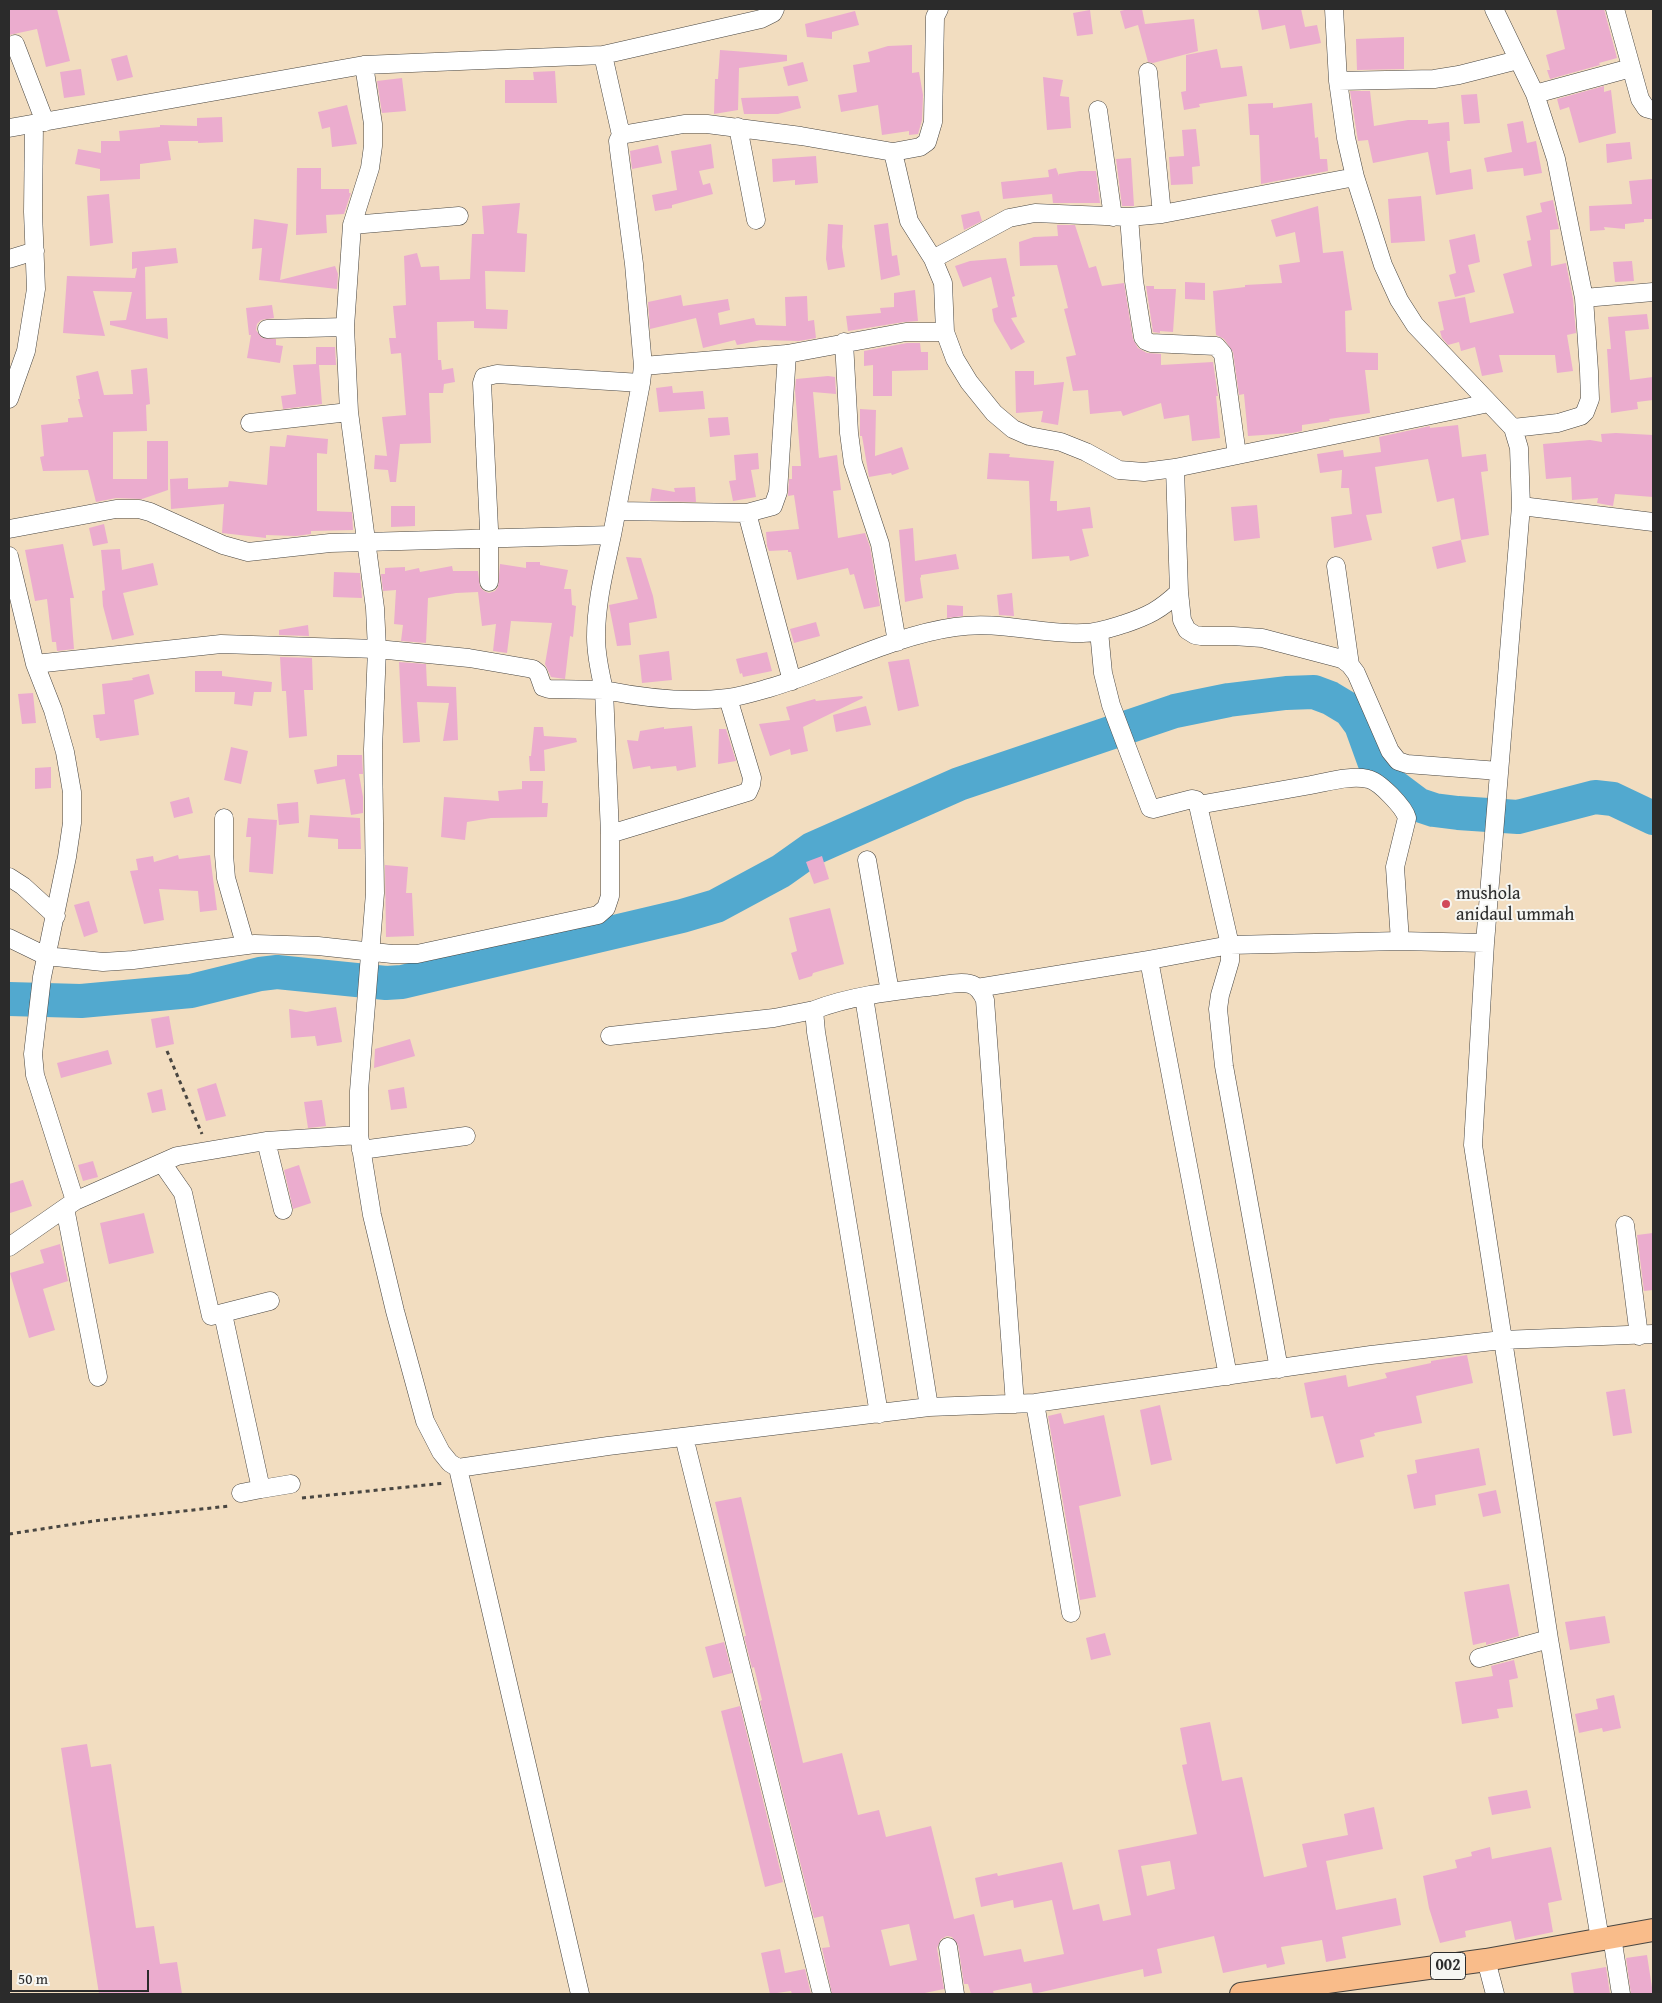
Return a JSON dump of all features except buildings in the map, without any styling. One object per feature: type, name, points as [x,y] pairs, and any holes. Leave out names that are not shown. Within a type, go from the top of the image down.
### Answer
[{"type":"main road","name":"002","points":[[1241,1994],[1486,1960],[1653,1930]]},
{"type":"street","points":[[9,128],[364,66],[603,55],[761,18],[773,13],[775,9]]},
{"type":"street","points":[[621,135],[684,124],[707,124],[738,127],[893,152],[920,148],[930,135],[933,122],[935,17],[939,9]]},
{"type":"street","points":[[1334,9],[1338,81],[1346,138],[1355,178],[1383,265],[1399,300],[1416,325],[1513,428],[1519,448],[1521,506],[1485,943],[1473,1145],[1549,1639],[1606,1938],[1621,1994]]},
{"type":"street","points":[[1494,9],[1535,94],[1556,159],[1584,298],[1590,399],[1585,412],[1571,420],[1513,428]]},
{"type":"street","points":[[1615,9],[1640,99],[1646,108],[1653,110]]},
{"type":"street","points":[[9,399],[26,351],[36,289],[33,212],[40,124],[15,44]]},
{"type":"street","points":[[9,938],[46,956],[103,962],[132,960],[245,944],[318,946],[370,956],[417,954],[598,915],[606,908],[610,896],[610,834],[604,690],[598,661],[596,638],[599,602],[642,374],[634,264],[618,141],[621,135],[603,55]]},
{"type":"street","points":[[1338,81],[1434,78],[1459,75],[1518,60]]},
{"type":"street","points":[[364,66],[373,124],[373,146],[370,168],[352,226],[345,327],[349,412],[375,608],[377,649],[373,749],[375,893],[359,1091],[360,1142],[372,1215],[395,1311],[425,1421],[441,1452],[450,1463],[458,1468],[684,1437],[929,1407],[1035,1403],[1371,1356],[1502,1340],[1646,1335],[1625,1225]]},
{"type":"street","points":[[1535,94],[1631,68]]},
{"type":"street","points":[[1148,72],[1162,214]]},
{"type":"street","points":[[1098,110],[1134,281],[1143,337],[1146,341],[1152,343],[1216,346],[1220,349],[1223,354],[1236,455]]},
{"type":"street","points":[[738,127],[756,220]]},
{"type":"street","points":[[893,152],[909,221],[933,259],[943,283],[945,332],[955,359],[968,382],[994,413],[1014,429],[1029,436],[1061,442],[1086,452],[1119,470],[1144,472],[1174,468],[1489,403]]},
{"type":"street","points":[[933,259],[1009,218],[1020,215],[1121,217],[1162,214],[1355,178]]},
{"type":"street","points":[[352,226],[459,216]]},
{"type":"street","points":[[9,259],[35,251]]},
{"type":"street","points":[[1584,298],[1653,292]]},
{"type":"street","points":[[267,329],[345,327]]},
{"type":"street","points":[[489,582],[489,534],[482,383],[484,377],[497,374],[642,374],[788,354],[844,342],[906,332],[945,332]]},
{"type":"street","points":[[844,342],[849,434],[853,463],[880,544],[897,642]]},
{"type":"street","points":[[617,511],[746,512],[769,509],[775,503],[778,492],[788,354]]},
{"type":"street","points":[[250,423],[349,412]]},
{"type":"street","points":[[1174,468],[1178,592],[1183,624],[1187,630],[1195,636],[1262,638],[1342,659],[1356,673],[1390,752],[1398,761],[1406,764],[1498,778]]},
{"type":"street","points":[[1521,506],[1653,522]]},
{"type":"street","points":[[9,529],[116,509],[130,509],[150,512],[223,545],[248,552],[330,543],[489,534],[612,535]]},
{"type":"street","points":[[746,512],[792,681]]},
{"type":"street","points":[[9,556],[36,664],[53,710],[72,792],[72,823],[56,916],[42,977],[33,1054],[35,1075],[70,1205],[98,1377]]},
{"type":"street","points":[[1336,566],[1350,665]]},
{"type":"street","points":[[36,664],[221,644],[377,649],[469,658],[533,669],[538,673],[543,687],[549,689],[604,690],[657,698],[728,698],[792,681],[897,642],[954,627],[973,625],[1012,626],[1066,633],[1099,631],[1150,615],[1178,592]]},
{"type":"street","points":[[1099,631],[1103,673],[1111,705],[1150,808],[1192,799],[1196,800],[1198,804],[1230,945],[1230,961],[1220,995],[1218,1010],[1224,1066],[1279,1370]]},
{"type":"street","points":[[610,834],[748,792],[752,778],[728,698]]},
{"type":"street","points":[[1198,804],[1339,780],[1366,778],[1375,782],[1399,804],[1407,818],[1395,867],[1400,940]]},
{"type":"street","points":[[224,818],[226,878],[245,944]]},
{"type":"street","points":[[867,860],[890,992]]},
{"type":"street","points":[[9,877],[23,886],[56,916]]},
{"type":"street","points":[[977,988],[1230,945],[1400,940],[1485,943]]},
{"type":"street","points":[[1149,960],[1228,1376]]},
{"type":"street","points":[[610,1036],[774,1018],[890,992],[959,983],[972,984],[977,988],[985,1000],[1015,1404]]},
{"type":"street","points":[[864,997],[929,1407]]},
{"type":"street","points":[[814,1010],[816,1032],[879,1414]]},
{"type":"street","points":[[9,1247],[70,1205],[177,1156],[266,1141],[360,1142],[466,1136]]},
{"type":"street","points":[[266,1141],[283,1210]]},
{"type":"street","points":[[162,1163],[183,1193],[211,1316],[270,1301]]},
{"type":"street","points":[[223,1314],[261,1489]]},
{"type":"street","points":[[1035,1403],[1071,1613]]},
{"type":"street","points":[[684,1437],[822,1994]]},
{"type":"street","points":[[458,1468],[580,1994]]},
{"type":"street","points":[[241,1494],[291,1484]]},
{"type":"street","points":[[1480,1658],[1549,1639]]},
{"type":"street","points":[[948,1947],[955,1994]]},
{"type":"street","points":[[1486,1960],[1495,1994]]},
{"type":"path","points":[[167,1051],[209,1151]]},
{"type":"waterway","points":[[9,999],[81,1001],[191,991],[260,974],[277,972],[386,983],[402,982],[682,916],[716,906],[781,871],[812,849],[959,784],[1175,711],[1229,700],[1286,693],[1314,692],[1330,698],[1350,710],[1361,725],[1374,761],[1383,778],[1419,805],[1434,810],[1458,813],[1518,817],[1595,797],[1613,799],[1653,818]]},
{"type":"place","name":"mushola anidaul ummah","points":[[1446,904]]}]
